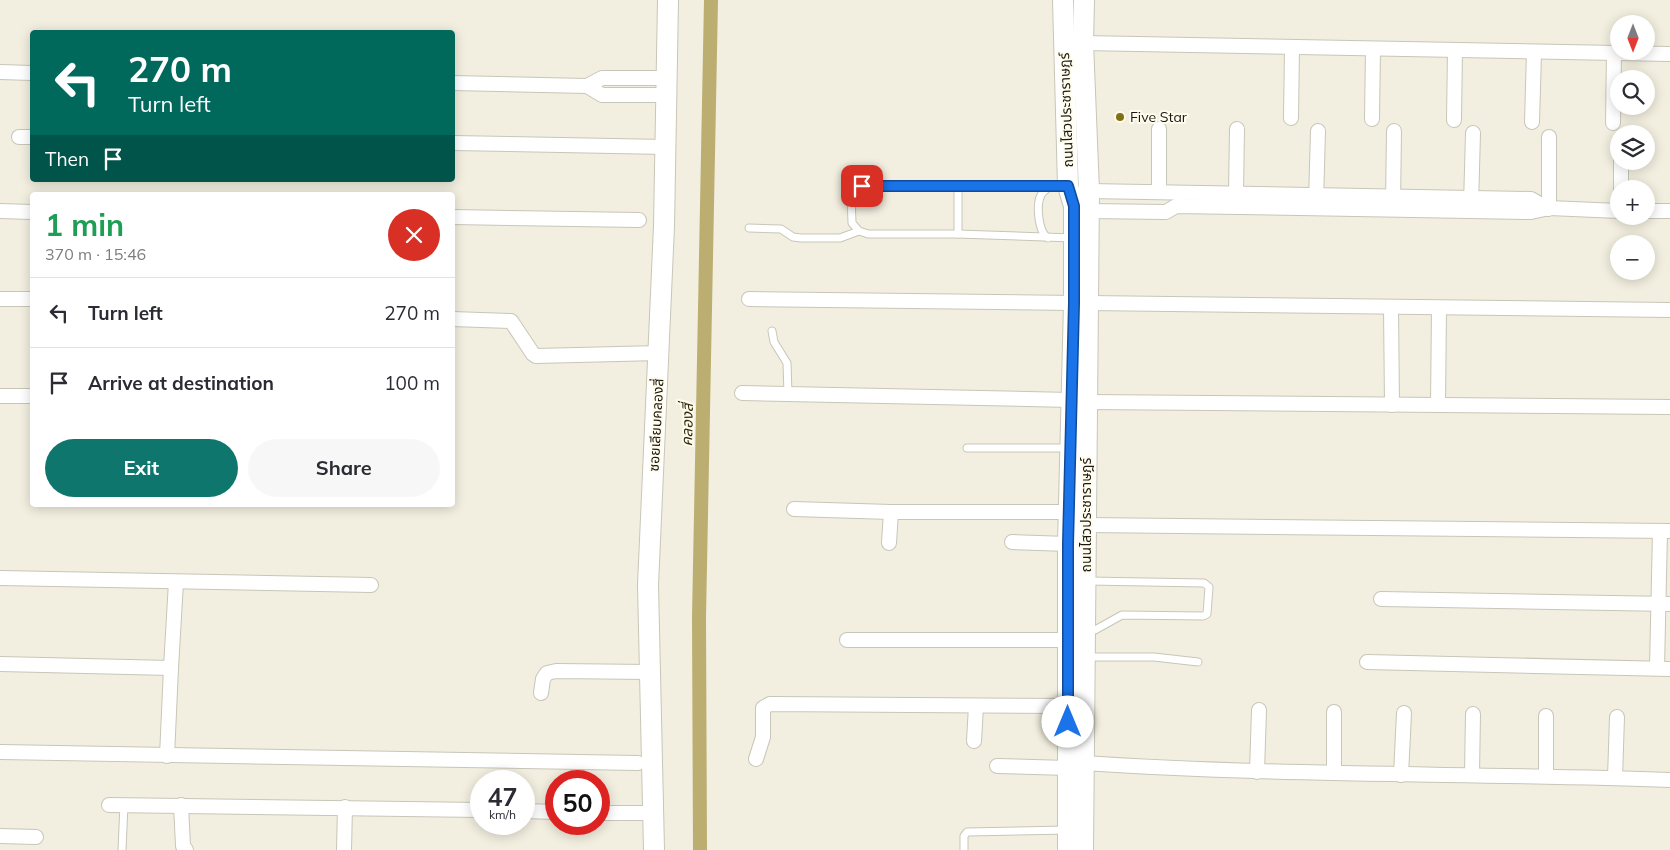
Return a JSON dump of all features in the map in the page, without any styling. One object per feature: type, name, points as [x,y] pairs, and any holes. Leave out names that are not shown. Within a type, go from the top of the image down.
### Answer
[{"type":"main road","name":"ซอยเลียบคลองสี่","points":[[654,850],[648,585],[660,353],[668,0]]},
{"type":"main road","name":"ถนนไสวประชาราษฎร์","points":[[1063,0],[1060,186],[1074,206],[1074,238],[1081,303]]},
{"type":"main road","name":"ถนนไสวประชาราษฎร์","points":[[1068,850],[1068,830],[1076,766],[1085,580],[1086,525],[1079,401],[1081,303],[1089,201],[1083,43],[1084,0]]},
{"type":"main road","name":"ถนนไสวประชาราษฎร์","points":[[1079,401],[1071,448],[1068,544],[1081,641],[1068,706],[1076,766],[1083,850]]},
{"type":"street","points":[[1083,43],[1610,53]]},
{"type":"street","points":[[1290,118],[1292,48]]},
{"type":"street","points":[[1372,119],[1373,49]]},
{"type":"street","points":[[1454,120],[1455,50]]},
{"type":"street","points":[[1532,122],[1534,52]]},
{"type":"street","points":[[1655,54],[1670,54]]},
{"type":"street","points":[[1613,123],[1614,60]]},
{"type":"street","points":[[0,72],[30,73]]},
{"type":"street","points":[[455,83],[587,86],[602,78],[666,87]]},
{"type":"street","points":[[1159,129],[1160,192]]},
{"type":"street","points":[[1236,194],[1237,129]]},
{"type":"street","points":[[1393,203],[1394,130]]},
{"type":"street","points":[[1316,202],[1318,131]]},
{"type":"street","points":[[1471,204],[1473,133]]},
{"type":"street","points":[[1549,136],[1549,208]]},
{"type":"street","points":[[455,144],[666,147]]},
{"type":"street","points":[[1089,201],[1160,192],[1176,199],[1316,202],[1471,204],[1531,199],[1549,208],[1610,210]]},
{"type":"street","points":[[1089,201],[1166,212],[1176,199],[1236,194],[1316,202]]},
{"type":"street","points":[[0,211],[30,212]]},
{"type":"street","points":[[1655,211],[1670,212]]},
{"type":"street","points":[[455,217],[639,220]]},
{"type":"street","points":[[0,299],[30,299]]},
{"type":"street","points":[[749,299],[1670,310]]},
{"type":"street","points":[[1391,307],[1392,405]]},
{"type":"street","points":[[1438,405],[1439,308]]},
{"type":"street","points":[[455,319],[510,321],[532,354],[536,356],[660,353]]},
{"type":"street","points":[[742,393],[1079,401],[1670,407]]},
{"type":"street","points":[[0,396],[30,396]]},
{"type":"street","points":[[794,509],[890,512],[1069,512]]},
{"type":"street","points":[[889,543],[890,512]]},
{"type":"street","points":[[1086,525],[1665,531],[1664,668],[1367,662]]},
{"type":"street","points":[[1012,542],[1068,544]]},
{"type":"street","points":[[0,578],[371,585]]},
{"type":"street","points":[[167,756],[176,582]]},
{"type":"street","points":[[1381,599],[1664,604]]},
{"type":"street","points":[[847,640],[1081,641]]},
{"type":"street","points":[[0,664],[171,668]]},
{"type":"street","points":[[542,693],[543,678],[547,673],[556,671],[650,672]]},
{"type":"street","points":[[756,760],[763,737],[763,708],[769,705],[1068,706]]},
{"type":"street","points":[[974,740],[976,706]]},
{"type":"street","points":[[1257,772],[1258,710]]},
{"type":"street","points":[[1334,712],[1334,773]]},
{"type":"street","points":[[1401,775],[1404,713]]},
{"type":"street","points":[[1472,774],[1473,714]]},
{"type":"street","points":[[1546,716],[1546,776]]},
{"type":"street","points":[[1615,778],[1617,717]]},
{"type":"street","points":[[0,752],[638,763]]},
{"type":"street","points":[[997,766],[1076,766],[1401,775],[1472,774],[1670,780]]},
{"type":"street","points":[[110,804],[470,810]]},
{"type":"street","points":[[181,805],[183,846],[186,850]]},
{"type":"street","points":[[344,850],[345,807]]},
{"type":"street","points":[[610,813],[653,813]]},
{"type":"street","points":[[0,836],[36,837]]},
{"type":"lane","points":[[1060,186],[867,185],[858,188],[852,194],[852,224],[859,231],[868,234],[958,234],[1074,238]]},
{"type":"lane","points":[[958,186],[958,234]]},
{"type":"lane","points":[[1048,238],[1042,234],[1040,226],[1040,197],[1044,190],[1060,186]]},
{"type":"lane","points":[[749,228],[780,229],[793,237],[809,238],[840,238],[859,231]]},
{"type":"lane","points":[[772,331],[774,342],[787,363],[788,394]]},
{"type":"lane","points":[[967,448],[1071,448]]},
{"type":"lane","points":[[1081,641],[1095,630],[1122,615],[1203,616],[1207,614],[1209,587],[1204,583],[1085,580]]},
{"type":"lane","points":[[1081,641],[1154,657],[1198,662]]},
{"type":"lane","points":[[122,850],[124,804]]},
{"type":"lane","points":[[964,850],[964,836],[966,832],[1068,830]]},
{"type":"waterway","name":"คลองสี่","points":[[700,850],[699,617],[711,0]]},
{"type":"place","name":"Five Star","points":[[1120,117]]},
{"type":"route","points":[[862,186],[1068,186],[1074,206],[1074,303],[1068,544],[1068,722]]}]
